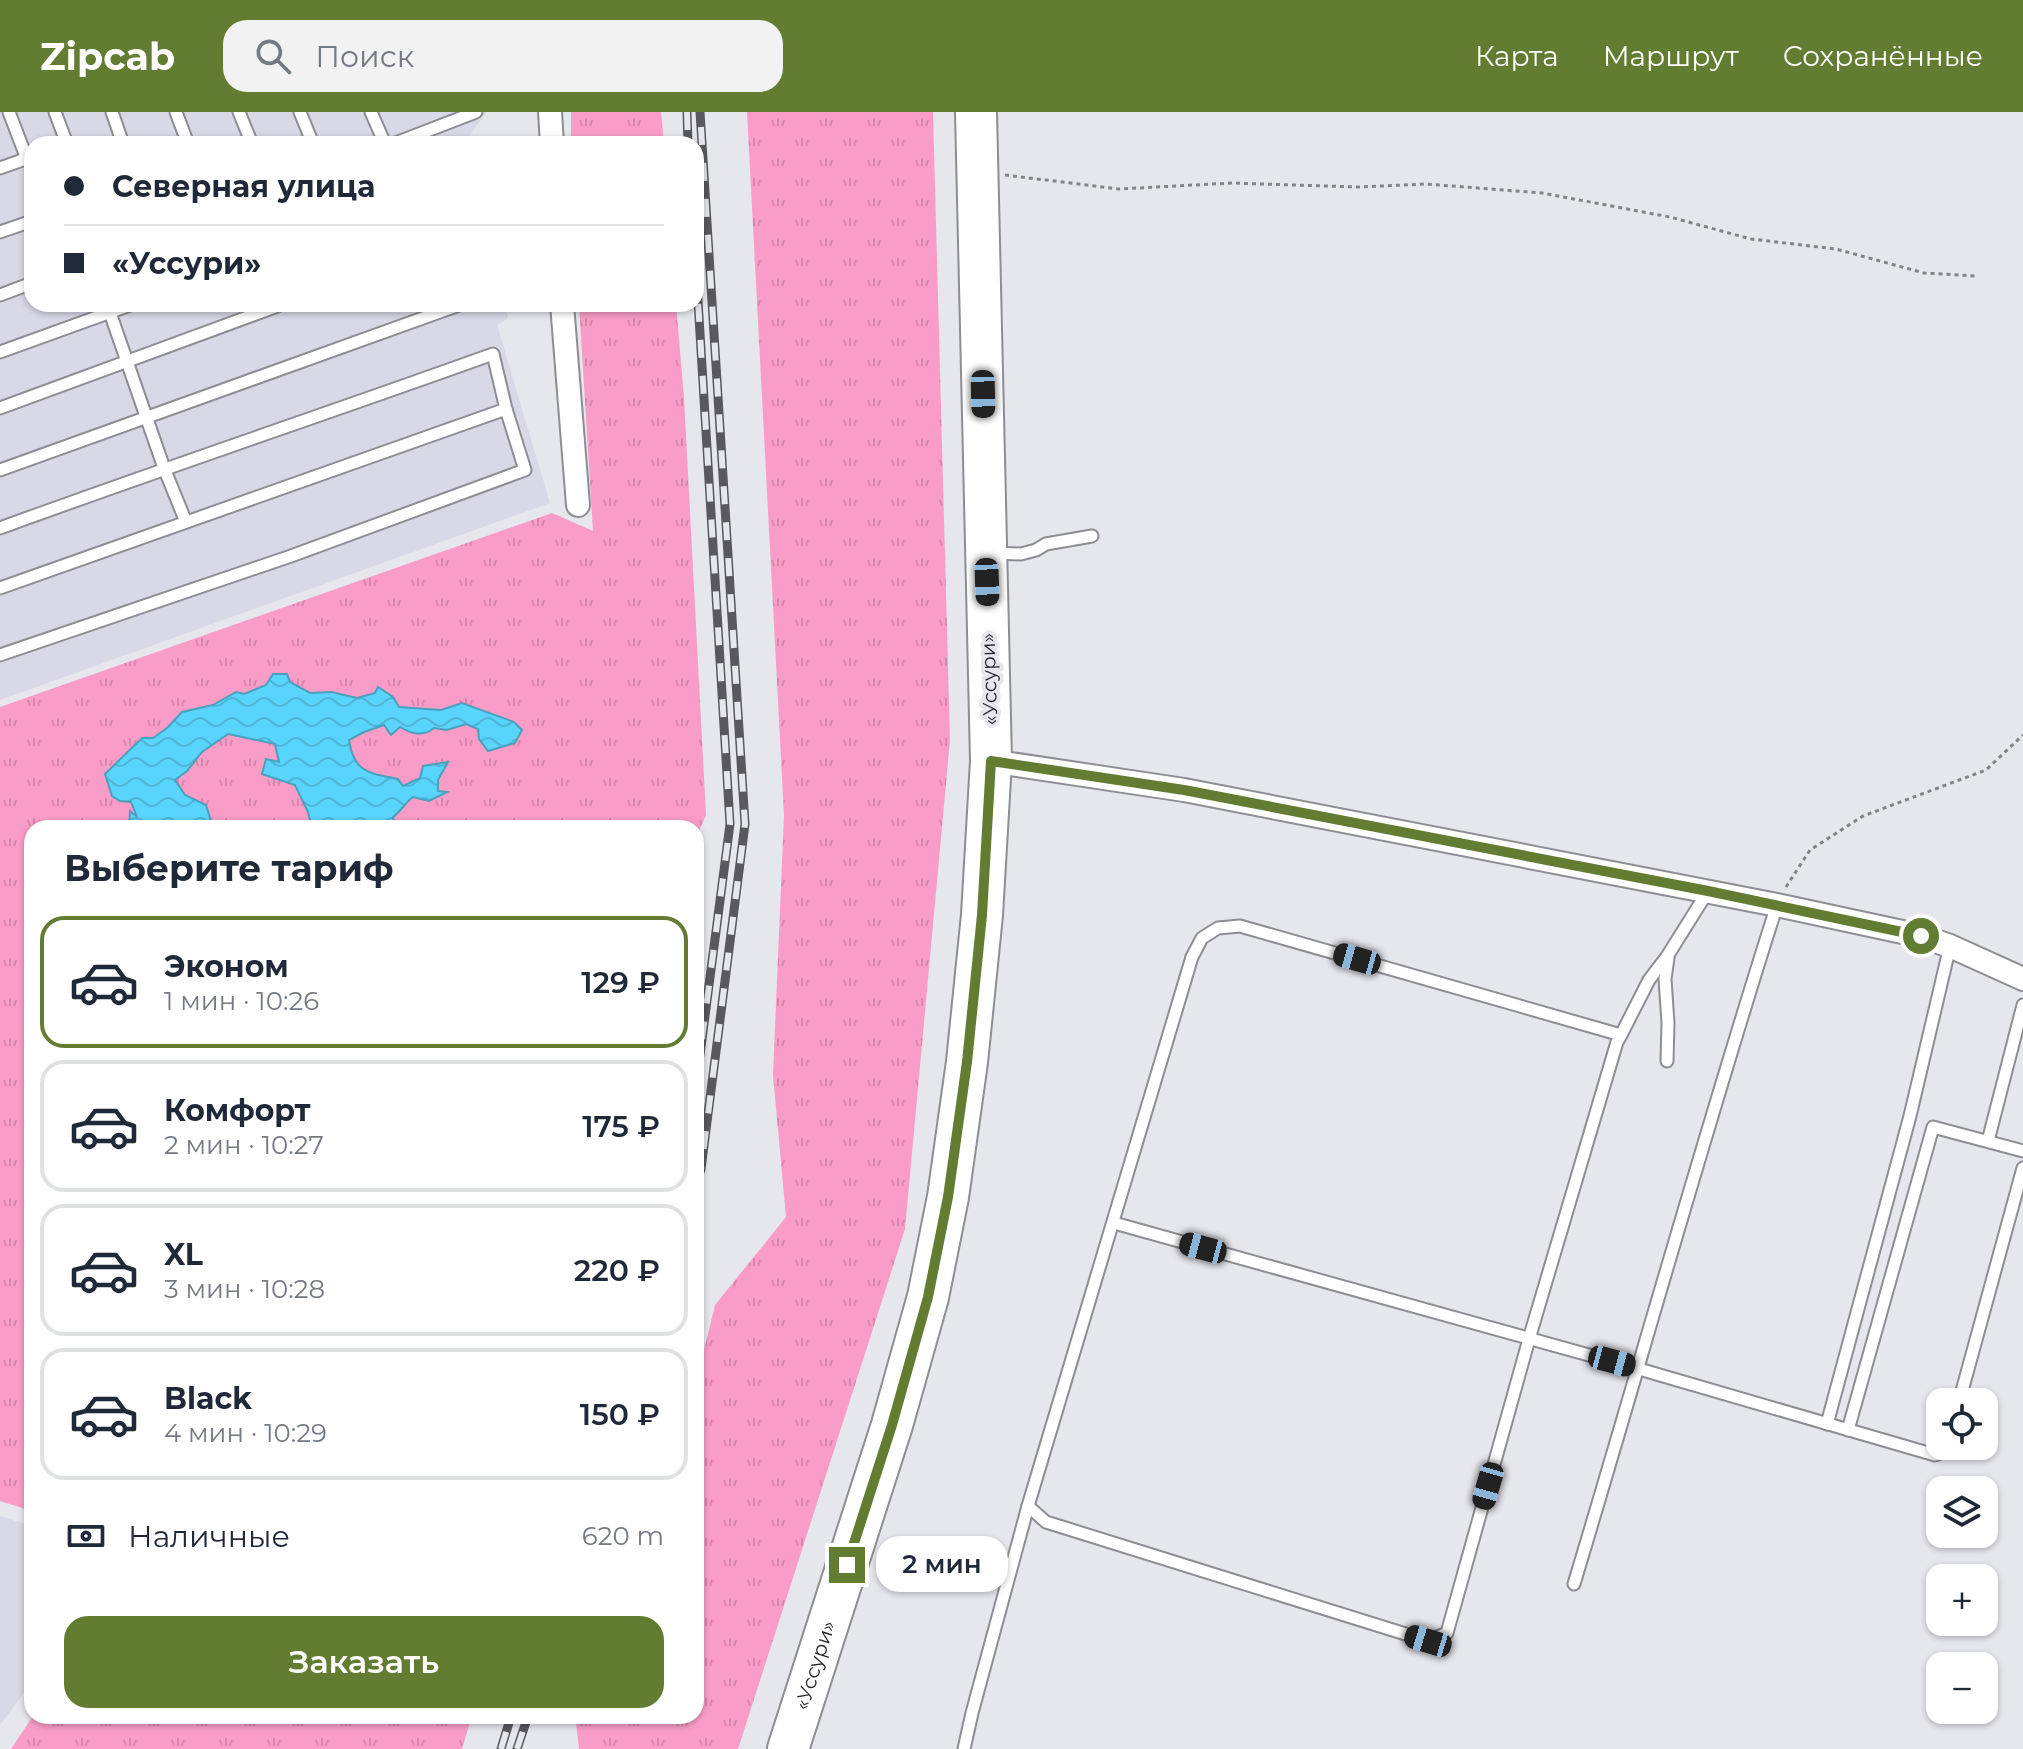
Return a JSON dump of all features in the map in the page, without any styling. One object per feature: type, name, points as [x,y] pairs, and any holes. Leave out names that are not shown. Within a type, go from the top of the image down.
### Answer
[{"type":"highway","name":"«Уссури»","points":[[788,1749],[892,1425],[931,1283],[948,1197],[967,1062],[982,915],[991,761],[976,112]]},
{"type":"street","points":[[550,112],[552,136]]},
{"type":"street","points":[[563,312],[578,505]]},
{"type":"street","points":[[991,761],[1184,790],[1777,905],[1921,936],[2023,979]]},
{"type":"lane","points":[[9,112],[24,146]]},
{"type":"lane","points":[[55,112],[64,136]]},
{"type":"lane","points":[[112,112],[120,136]]},
{"type":"lane","points":[[176,112],[185,136]]},
{"type":"lane","points":[[239,112],[249,136]]},
{"type":"lane","points":[[300,112],[310,136]]},
{"type":"lane","points":[[371,112],[382,136]]},
{"type":"lane","points":[[411,136],[460,115],[476,112]]},
{"type":"lane","points":[[0,168],[24,160]]},
{"type":"lane","points":[[0,232],[24,224]]},
{"type":"lane","points":[[0,295],[24,286]]},
{"type":"lane","points":[[0,352],[99,312]]},
{"type":"lane","points":[[110,312],[186,522]]},
{"type":"lane","points":[[0,408],[261,312]]},
{"type":"lane","points":[[0,470],[440,312]]},
{"type":"lane","points":[[0,528],[493,354],[525,470],[291,556],[0,655]]},
{"type":"lane","points":[[0,588],[506,409]]},
{"type":"lane","points":[[986,552],[1021,554],[1046,544],[1092,536]]},
{"type":"lane","points":[[1028,1506],[1046,1522],[1428,1641],[1447,1633],[1529,1339],[1617,1042],[1649,980],[1708,891]]},
{"type":"lane","points":[[1574,1584],[1730,1051],[1777,905]]},
{"type":"lane","points":[[964,1749],[1028,1506],[1192,957],[1202,938],[1218,928],[1240,926],[1621,1035]]},
{"type":"lane","points":[[1827,1424],[1910,1116],[1950,946]]},
{"type":"lane","points":[[1667,1061],[1665,979],[1668,955]]},
{"type":"lane","points":[[1988,1141],[2023,1005]]},
{"type":"lane","points":[[1848,1430],[1933,1127],[2023,1151]]},
{"type":"lane","points":[[1963,1388],[2023,1168]]},
{"type":"lane","points":[[1114,1223],[1926,1452]]},
{"type":"path","points":[[978,173],[1119,189],[1232,183],[1359,187],[1426,184],[1542,193],[1670,217],[1751,239],[1836,249],[1924,273],[1976,276]]},
{"type":"path","points":[[1777,905],[1810,850],[1863,816],[1986,770],[2023,735]]},
{"type":"shaded area","points":[[0,112],[487,112],[469,136],[24,136],[24,312],[506,312],[508,318],[497,325],[550,503],[0,700]]},
{"type":"shaded area","points":[[0,1516],[24,1524],[24,1693],[0,1725]]},
{"type":"green space","points":[[571,112],[661,112],[663,136],[571,136]]},
{"type":"green space","points":[[747,112],[933,112],[950,740],[905,1229],[738,1749],[579,1749],[576,1724],[704,1724],[704,1350],[715,1305],[786,1217],[773,1075],[784,815]]},
{"type":"green space","points":[[579,312],[677,312],[684,398],[706,815],[704,820],[394,820],[413,797],[429,801],[445,792],[438,791],[438,780],[447,763],[403,786],[398,779],[364,770],[355,759],[349,740],[385,725],[421,734],[434,728],[447,730],[466,724],[478,729],[522,730],[513,722],[462,703],[441,710],[398,707],[393,697],[375,693],[357,698],[331,692],[310,693],[290,682],[286,674],[273,674],[266,685],[244,694],[236,692],[213,705],[182,712],[153,738],[120,801],[131,802],[138,820],[130,812],[130,820],[24,820],[24,1508],[0,1501],[0,707],[552,513],[593,531]]},
{"type":"green space","points":[[228,734],[275,744],[283,782],[295,785],[310,820],[211,820],[206,805],[185,795],[175,780],[202,752]]},
{"type":"green space","points":[[28,1724],[470,1724],[462,1749],[11,1749]]},
{"type":"water","points":[[273,674],[287,674],[290,682],[310,693],[331,692],[357,698],[375,693],[378,687],[393,697],[399,707],[441,710],[462,703],[514,722],[522,730],[515,743],[488,751],[479,739],[478,729],[466,724],[447,730],[434,728],[422,733],[400,727],[391,735],[384,725],[349,740],[355,759],[364,770],[398,779],[403,786],[420,778],[423,766],[448,762],[438,780],[438,791],[447,792],[429,801],[413,797],[394,820],[310,820],[295,785],[262,774],[266,759],[279,762],[275,744],[228,734],[202,752],[175,780],[185,795],[206,805],[211,820],[129,820],[130,811],[137,817],[131,802],[112,796],[105,774],[142,738],[153,738],[182,712],[213,705],[236,692],[244,694],[266,685]]},
{"type":"railway","points":[[687,112],[688,136]]},
{"type":"railway","points":[[700,112],[702,136]]},
{"type":"railway","points":[[704,175],[745,824],[704,1145]]},
{"type":"railway","points":[[699,312],[730,824],[704,1024]]},
{"type":"railway","points":[[501,1749],[509,1724]]},
{"type":"railway","points":[[517,1749],[525,1724]]},
{"type":"route","points":[[847,1565],[892,1425],[928,1297],[948,1197],[967,1062],[982,915],[991,761],[1184,790],[1708,891],[1921,936]]}]
